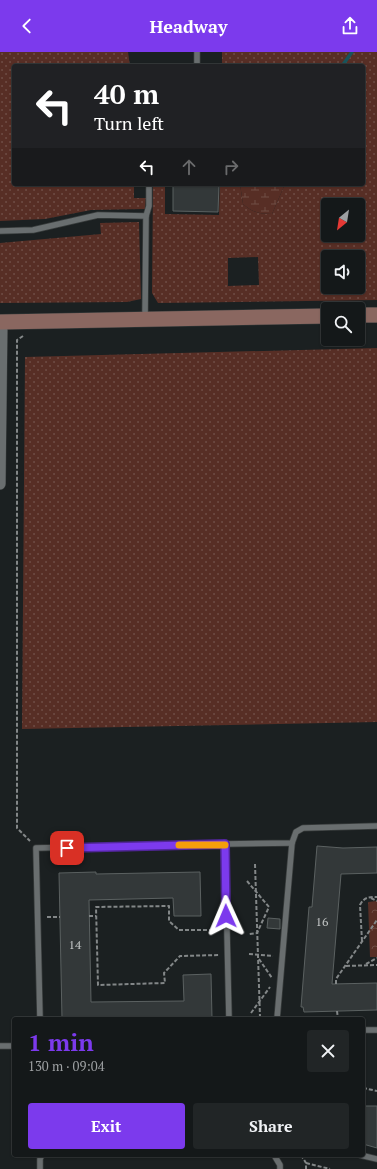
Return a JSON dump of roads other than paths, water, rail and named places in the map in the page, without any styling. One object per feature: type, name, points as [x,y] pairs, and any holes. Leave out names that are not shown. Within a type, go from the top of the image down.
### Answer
[{"type":"street","points":[[365,315],[377,315]]},
{"type":"street","points":[[0,484],[1,322],[145,318],[321,316]]},
{"type":"lane","points":[[197,64],[198,52]]},
{"type":"lane","points":[[145,318],[146,216],[149,206],[149,186]]},
{"type":"lane","points":[[0,231],[33,230],[98,215],[146,216]]},
{"type":"lane","points":[[277,1017],[292,843],[296,832],[303,828],[377,826]]},
{"type":"lane","points":[[40,1017],[36,848],[292,843]]},
{"type":"lane","points":[[225,844],[229,1017]]},
{"type":"lane","points":[[365,1030],[377,1030]]},
{"type":"lane","points":[[0,1046],[12,1046]]},
{"type":"lane","points":[[365,1156],[377,1159]]},
{"type":"lane","points":[[40,1169],[41,1157]]},
{"type":"lane","points":[[275,1157],[280,1165],[280,1169]]},
{"type":"waterway","points":[[343,64],[352,52]]}]
